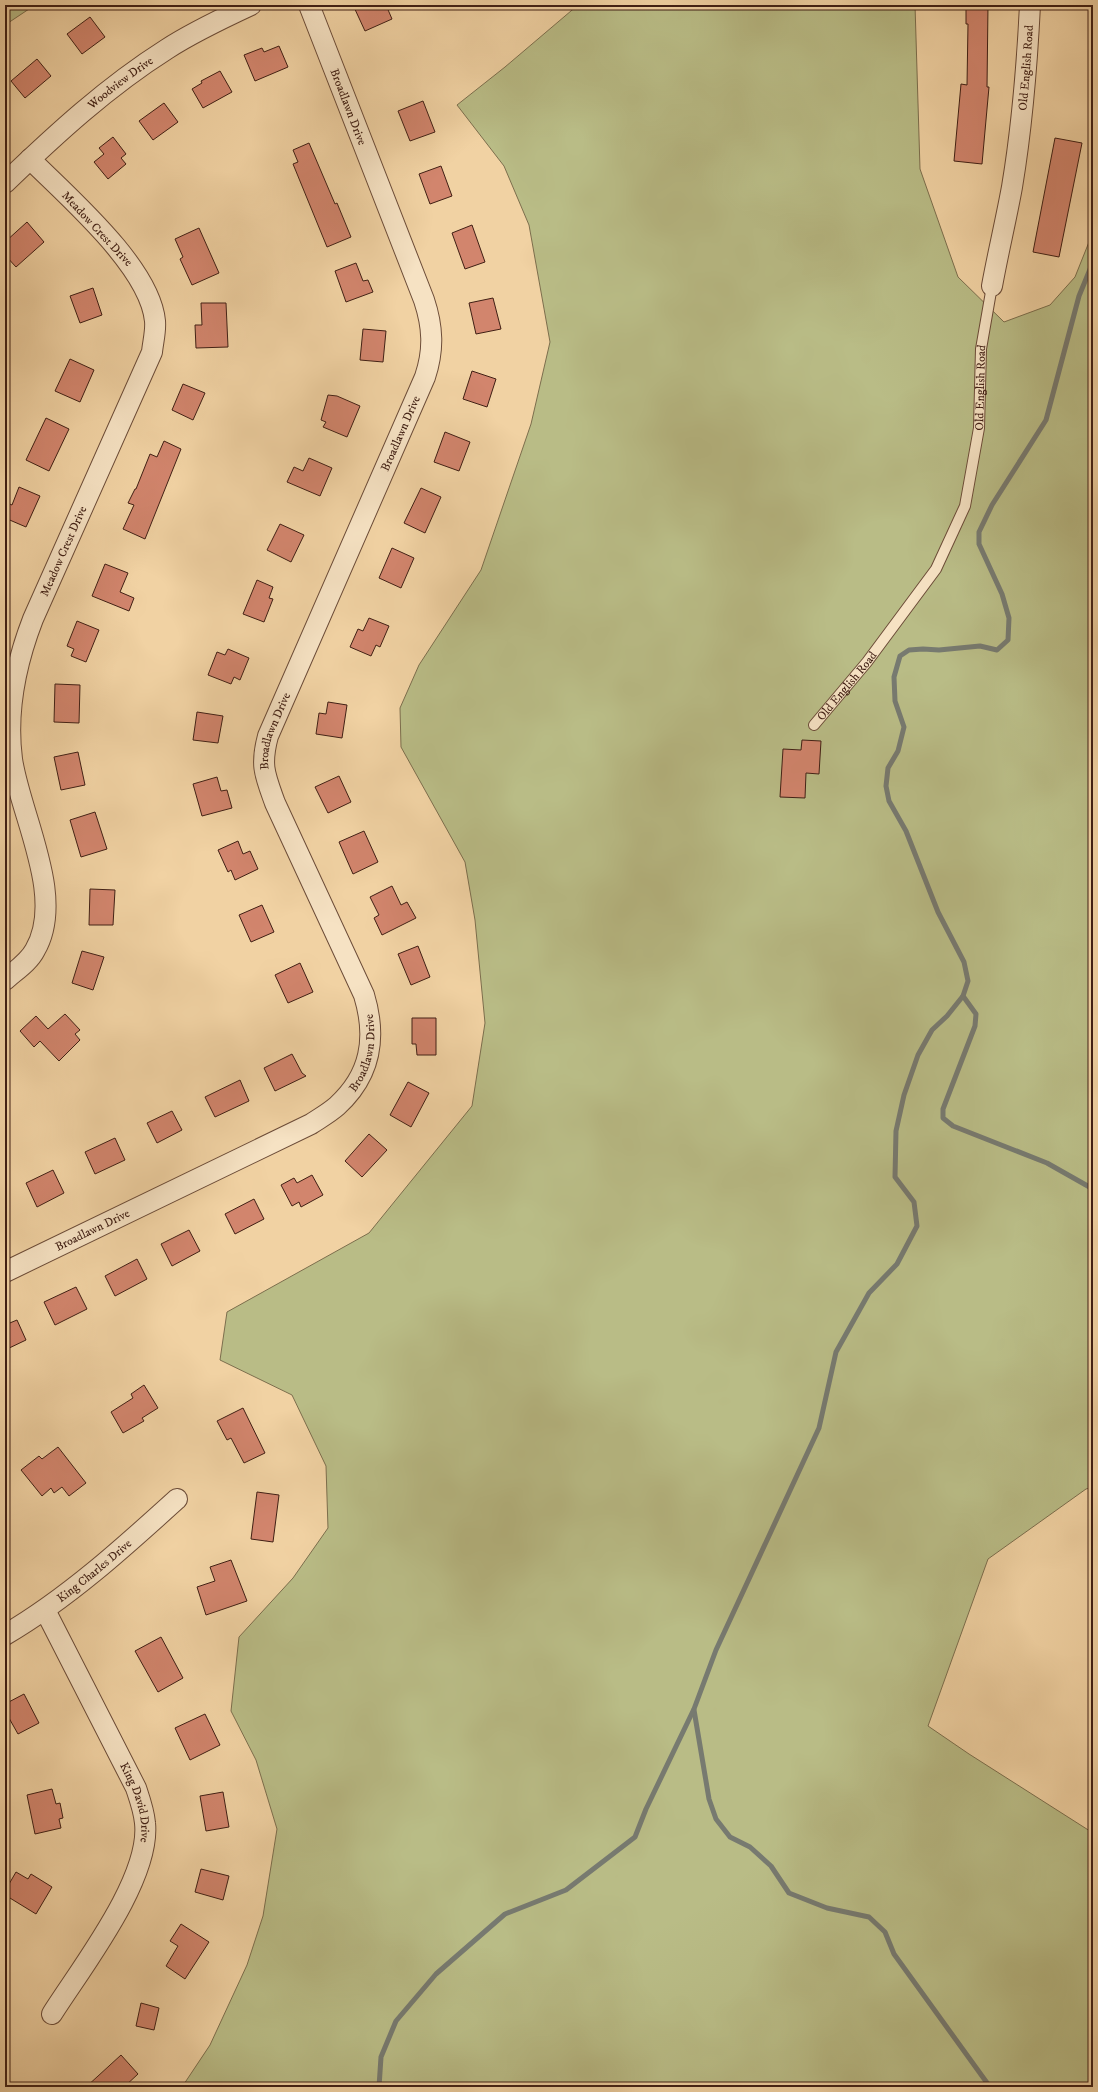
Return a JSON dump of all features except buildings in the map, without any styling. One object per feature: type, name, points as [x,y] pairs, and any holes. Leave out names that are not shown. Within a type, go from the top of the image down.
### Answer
[{"type":"street","name":"Woodview Drive","points":[[5,183],[71,120],[120,81],[168,48],[251,5]]},
{"type":"street","name":"Broadlawn Drive","points":[[5,1272],[311,1124],[336,1107],[354,1086],[368,1056],[371,1036],[370,1016],[364,995],[275,803],[264,772],[263,755],[268,736],[425,377],[431,358],[432,340],[430,319],[424,300],[309,5]]},
{"type":"street","name":"Old English Road","points":[[992,286],[1012,187],[1027,68],[1030,5]]},
{"type":"street","name":"Meadow Crest Drive","points":[[5,980],[35,951],[44,929],[46,906],[40,862],[29,827],[12,759],[10,732],[15,679],[20,652],[33,619],[152,352],[156,322],[149,297],[134,270],[98,228],[30,159]]},
{"type":"street","name":"King Charles Drive","points":[[5,1635],[45,1610],[123,1548],[177,1499]]},
{"type":"street","name":"King David Drive","points":[[45,1610],[136,1788],[142,1804],[146,1824],[139,1865],[132,1885],[120,1907],[52,2014]]},
{"type":"lane","name":"Old English Road","points":[[814,725],[867,662],[936,569],[964,506],[978,428],[981,349],[992,286]]},
{"type":"green space","points":[[5,5],[35,5],[5,25]]},
{"type":"green space","points":[[578,5],[915,5],[920,169],[958,277],[1004,322],[1050,305],[1075,277],[1093,232],[1093,1487],[1086,1489],[988,1559],[928,1726],[1093,1833],[1093,2087],[182,2087],[210,2045],[247,1965],[263,1916],[277,1829],[256,1760],[231,1711],[239,1637],[293,1578],[328,1528],[326,1466],[292,1395],[220,1360],[227,1312],[369,1233],[472,1106],[485,1023],[475,920],[465,862],[401,747],[400,708],[419,665],[481,570],[531,424],[550,342],[529,225],[504,166],[457,105],[505,67]]},
{"type":"waterway","points":[[379,2087],[381,2057],[396,2021],[436,1974],[505,1914],[566,1890],[635,1837],[646,1809],[694,1709],[716,1650],[819,1428],[836,1352],[869,1293],[897,1264],[917,1226],[914,1202],[895,1177],[896,1131],[904,1095],[918,1055],[932,1030],[947,1016],[963,996],[968,981],[964,962],[938,912],[906,831],[889,801],[886,786],[888,768],[898,751],[904,727],[895,701],[894,677],[900,656],[909,650],[939,650],[980,646],[997,650],[1008,640],[1009,618],[1002,594],[979,544],[979,532],[992,505],[1046,420],[1079,296],[1093,262]]},
{"type":"waterway","points":[[963,996],[976,1014],[975,1026],[943,1109],[943,1118],[953,1126],[1047,1163],[1093,1189]]},
{"type":"waterway","points":[[694,1710],[709,1799],[716,1819],[730,1837],[750,1847],[771,1866],[789,1893],[827,1908],[869,1917],[885,1932],[894,1954],[990,2087]]}]
